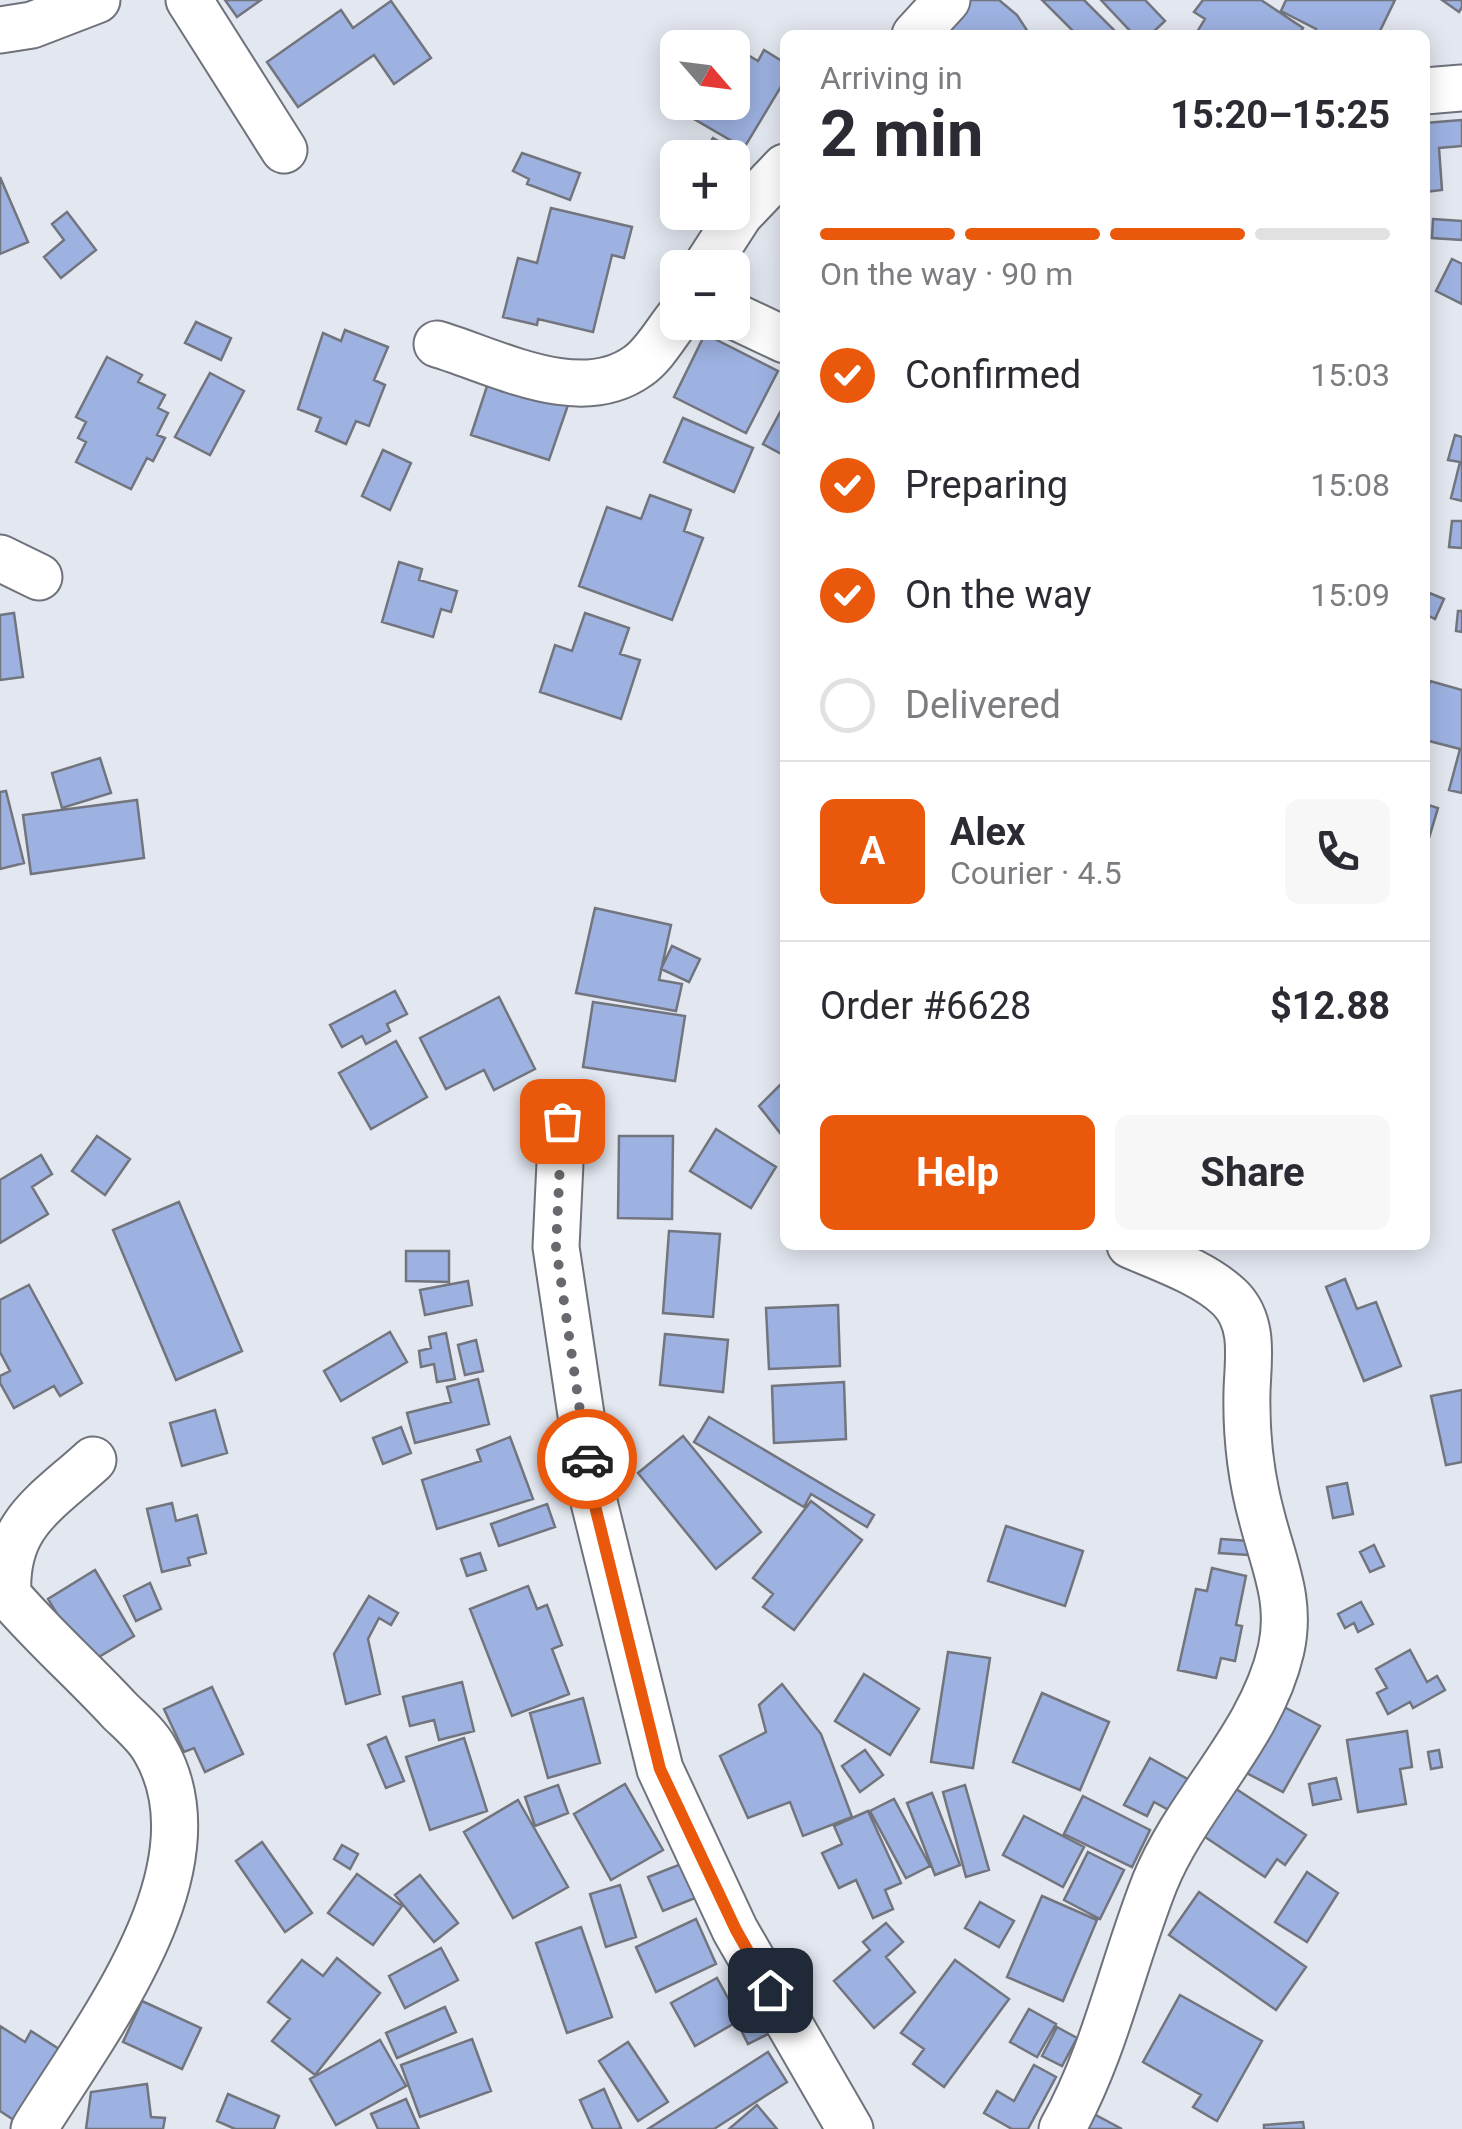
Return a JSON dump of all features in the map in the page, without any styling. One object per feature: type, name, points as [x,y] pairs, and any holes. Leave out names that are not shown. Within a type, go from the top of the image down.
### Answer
[{"type":"street","points":[[0,30],[32,26],[98,0]]},
{"type":"street","points":[[189,0],[284,150]]},
{"type":"street","points":[[920,30],[947,0]]},
{"type":"street","points":[[1430,91],[1462,88]]},
{"type":"street","points":[[716,250],[740,214],[780,171]]},
{"type":"street","points":[[750,323],[780,338]]},
{"type":"street","points":[[437,344],[570,385],[616,379],[642,364],[661,340]]},
{"type":"street","points":[[562,1121],[556,1247],[588,1463],[660,1769],[736,1930],[850,2129]]},
{"type":"street","points":[[1062,2129],[1090,2080],[1156,1880],[1183,1828],[1258,1710],[1280,1653],[1285,1622],[1286,1592],[1262,1518],[1251,1462],[1247,1394],[1251,1340],[1231,1299],[1187,1271],[1141,1250]]},
{"type":"street","points":[[34,2129],[129,1976],[165,1890],[177,1846],[176,1799],[154,1748],[8,1595],[6,1563],[24,1524],[92,1460]]},
{"type":"building","points":[[225,0],[261,0],[237,17]]},
{"type":"building","points":[[965,0],[999,0],[1017,15],[1027,30],[949,30],[942,23]]},
{"type":"building","points":[[1042,0],[1084,0],[1114,30],[1072,30]]},
{"type":"building","points":[[1101,0],[1145,0],[1165,21],[1155,30],[1129,30]]},
{"type":"building","points":[[1203,0],[1261,0],[1303,28],[1198,30],[1205,19],[1194,12]]},
{"type":"building","points":[[1286,0],[1395,0],[1380,30],[1315,30],[1281,11]]},
{"type":"building","points":[[1442,0],[1462,0],[1462,7],[1459,12]]},
{"type":"building","points":[[391,1],[431,58],[394,84],[374,55],[298,107],[267,62],[341,10],[353,28]]},
{"type":"building","points":[[764,50],[780,60],[780,88],[749,140],[730,140],[696,120],[750,120],[750,56],[758,61]]},
{"type":"building","points":[[1462,120],[1462,146],[1439,148],[1442,190],[1430,191],[1430,123]]},
{"type":"building","points":[[522,153],[580,173],[570,200],[527,184],[529,179],[513,171]]},
{"type":"building","points":[[0,177],[28,242],[0,254]]},
{"type":"building","points":[[551,208],[632,227],[624,258],[612,255],[593,332],[538,319],[537,325],[503,317],[518,258],[537,263]]},
{"type":"building","points":[[67,212],[96,250],[61,278],[44,257],[64,240],[52,224]]},
{"type":"building","points":[[1433,219],[1462,221],[1462,240],[1432,238]]},
{"type":"building","points":[[1452,259],[1462,264],[1462,304],[1436,291]]},
{"type":"building","points":[[196,322],[231,338],[221,360],[185,343]]},
{"type":"building","points":[[345,330],[388,347],[374,380],[385,385],[369,426],[356,421],[346,444],[316,431],[321,418],[298,409],[323,333],[341,341]]},
{"type":"building","points":[[702,340],[717,340],[778,371],[746,433],[674,397]]},
{"type":"building","points":[[107,357],[142,375],[138,382],[165,395],[158,408],[168,413],[157,435],[165,438],[153,461],[147,458],[131,489],[76,462],[86,442],[78,438],[86,422],[76,417]]},
{"type":"building","points":[[210,373],[244,391],[210,455],[175,437]]},
{"type":"building","points":[[489,380],[568,405],[549,460],[471,435]]},
{"type":"building","points":[[780,412],[780,453],[763,444]]},
{"type":"building","points":[[683,418],[753,448],[734,492],[664,462]]},
{"type":"building","points":[[1455,435],[1462,437],[1462,501],[1451,498],[1460,462],[1448,460]]},
{"type":"building","points":[[383,450],[411,463],[390,510],[362,496]]},
{"type":"building","points":[[650,495],[691,510],[684,531],[703,538],[672,620],[579,586],[607,507],[641,519]]},
{"type":"building","points":[[1452,521],[1462,521],[1462,548],[1449,547]]},
{"type":"building","points":[[399,562],[422,569],[419,580],[457,591],[451,612],[441,609],[433,637],[382,622]]},
{"type":"building","points":[[1430,593],[1444,599],[1435,619],[1430,616]]},
{"type":"building","points":[[1458,611],[1462,611],[1462,632],[1456,631]]},
{"type":"building","points":[[14,613],[23,677],[0,680],[0,615]]},
{"type":"building","points":[[585,613],[629,628],[620,654],[640,660],[621,719],[540,692],[555,645],[572,651]]},
{"type":"building","points":[[1430,681],[1462,690],[1462,793],[1449,790],[1460,749],[1430,741]]},
{"type":"building","points":[[100,758],[111,793],[62,808],[52,773]]},
{"type":"building","points":[[6,791],[24,863],[0,869],[0,792]]},
{"type":"building","points":[[137,800],[144,858],[31,874],[23,815]]},
{"type":"building","points":[[1430,806],[1438,808],[1430,835]]},
{"type":"building","points":[[595,908],[671,925],[659,980],[682,984],[676,1011],[576,993]]},
{"type":"building","points":[[672,946],[700,959],[689,982],[661,969]]},
{"type":"building","points":[[395,991],[407,1014],[387,1024],[390,1031],[366,1044],[362,1036],[342,1047],[330,1025]]},
{"type":"building","points":[[499,997],[535,1069],[494,1090],[484,1070],[446,1089],[420,1038]]},
{"type":"building","points":[[593,1002],[685,1016],[675,1081],[583,1067]]},
{"type":"building","points":[[396,1041],[427,1097],[371,1129],[339,1073]]},
{"type":"building","points":[[780,1085],[780,1133],[759,1106]]},
{"type":"building","points":[[716,1129],[776,1167],[751,1208],[690,1171]]},
{"type":"building","points":[[97,1136],[130,1159],[105,1195],[72,1171]]},
{"type":"building","points":[[619,1136],[673,1136],[672,1219],[618,1218]]},
{"type":"building","points":[[41,1155],[52,1174],[32,1187],[48,1214],[0,1243],[0,1180]]},
{"type":"building","points":[[179,1202],[242,1351],[176,1380],[113,1230]]},
{"type":"building","points":[[669,1231],[720,1234],[713,1317],[663,1313]]},
{"type":"building","points":[[406,1251],[449,1251],[449,1282],[406,1281]]},
{"type":"building","points":[[1345,1279],[1357,1309],[1376,1302],[1401,1366],[1364,1381],[1326,1287]]},
{"type":"building","points":[[468,1281],[472,1305],[425,1315],[420,1290]]},
{"type":"building","points":[[29,1285],[82,1383],[60,1396],[54,1386],[14,1408],[0,1383],[0,1376],[10,1371],[0,1352],[0,1300]]},
{"type":"building","points":[[838,1305],[840,1366],[769,1369],[766,1308]]},
{"type":"building","points":[[390,1332],[407,1362],[341,1401],[324,1371]]},
{"type":"building","points":[[446,1333],[455,1379],[437,1382],[434,1364],[421,1367],[419,1351],[431,1348],[429,1337]]},
{"type":"building","points":[[665,1334],[728,1340],[723,1392],[660,1385]]},
{"type":"building","points":[[476,1340],[483,1371],[465,1375],[458,1345]]},
{"type":"building","points":[[478,1379],[489,1424],[415,1443],[407,1413],[451,1402],[447,1387]]},
{"type":"building","points":[[844,1382],[846,1439],[774,1443],[772,1386]]},
{"type":"building","points":[[1462,1390],[1462,1462],[1446,1465],[1431,1396]]},
{"type":"building","points":[[215,1410],[227,1453],[182,1466],[170,1423]]},
{"type":"building","points":[[709,1417],[874,1515],[867,1527],[811,1494],[804,1507],[694,1442]]},
{"type":"building","points":[[401,1427],[411,1453],[383,1464],[373,1438]]},
{"type":"building","points":[[683,1436],[761,1532],[716,1569],[638,1473]]},
{"type":"building","points":[[510,1437],[533,1499],[437,1529],[422,1480],[481,1461],[477,1450]]},
{"type":"building","points":[[1347,1483],[1353,1514],[1333,1518],[1327,1487]]},
{"type":"building","points":[[811,1501],[862,1540],[794,1630],[763,1607],[773,1594],[753,1578]]},
{"type":"building","points":[[172,1503],[176,1521],[197,1515],[206,1553],[188,1558],[190,1565],[162,1572],[147,1509]]},
{"type":"building","points":[[547,1504],[555,1527],[499,1546],[491,1524]]},
{"type":"building","points":[[1006,1526],[1083,1551],[1065,1606],[988,1581]]},
{"type":"building","points":[[1221,1539],[1249,1541],[1248,1555],[1219,1553]]},
{"type":"building","points":[[1374,1545],[1384,1566],[1370,1572],[1360,1552]]},
{"type":"building","points":[[480,1553],[486,1570],[467,1576],[461,1559]]},
{"type":"building","points":[[1212,1568],[1246,1576],[1236,1625],[1242,1626],[1235,1661],[1221,1658],[1216,1678],[1178,1670],[1196,1589],[1207,1591]]},
{"type":"building","points":[[95,1570],[134,1636],[87,1664],[48,1599]]},
{"type":"building","points":[[150,1583],[161,1609],[136,1621],[124,1596]]},
{"type":"building","points":[[528,1586],[537,1609],[547,1605],[562,1645],[552,1649],[569,1694],[512,1716],[470,1609]]},
{"type":"building","points":[[369,1596],[398,1613],[391,1625],[379,1618],[368,1639],[380,1694],[346,1704],[334,1654]]},
{"type":"building","points":[[1361,1602],[1373,1624],[1358,1632],[1354,1623],[1345,1628],[1338,1614]]},
{"type":"building","points":[[1410,1650],[1427,1682],[1437,1676],[1445,1690],[1413,1708],[1410,1702],[1388,1714],[1377,1693],[1387,1688],[1376,1669]]},
{"type":"building","points":[[948,1652],[990,1658],[973,1768],[931,1762]]},
{"type":"building","points":[[864,1674],[919,1709],[890,1755],[835,1721]]},
{"type":"building","points":[[462,1682],[474,1731],[439,1740],[434,1720],[410,1726],[403,1697]]},
{"type":"building","points":[[782,1684],[821,1734],[852,1817],[803,1836],[790,1802],[748,1818],[720,1756],[766,1732],[759,1705]]},
{"type":"building","points":[[212,1687],[243,1754],[205,1772],[194,1748],[184,1752],[164,1709]]},
{"type":"building","points":[[1042,1693],[1109,1722],[1080,1790],[1013,1762]]},
{"type":"building","points":[[583,1698],[600,1763],[548,1778],[530,1713]]},
{"type":"building","points":[[1271,1700],[1320,1726],[1283,1792],[1235,1767]]},
{"type":"building","points":[[1407,1731],[1412,1767],[1400,1769],[1406,1804],[1358,1812],[1347,1740]]},
{"type":"building","points":[[386,1737],[404,1781],[386,1788],[368,1745]]},
{"type":"building","points":[[464,1738],[487,1811],[430,1830],[406,1757]]},
{"type":"building","points":[[865,1750],[883,1775],[860,1792],[842,1766]]},
{"type":"building","points":[[1439,1750],[1442,1767],[1431,1769],[1428,1752]]},
{"type":"building","points":[[1150,1758],[1193,1782],[1176,1814],[1154,1802],[1147,1816],[1124,1805]]},
{"type":"building","points":[[1336,1778],[1341,1799],[1313,1805],[1309,1784]]},
{"type":"building","points":[[1227,1783],[1306,1835],[1285,1865],[1277,1859],[1265,1877],[1196,1831]]},
{"type":"building","points":[[625,1784],[663,1850],[611,1880],[574,1814]]},
{"type":"building","points":[[558,1785],[568,1813],[535,1826],[525,1797]]},
{"type":"building","points":[[965,1785],[989,1870],[966,1877],[943,1792]]},
{"type":"building","points":[[932,1793],[960,1865],[935,1875],[907,1803]]},
{"type":"building","points":[[1083,1796],[1150,1830],[1132,1867],[1064,1834]]},
{"type":"building","points":[[894,1799],[930,1866],[906,1878],[870,1811]]},
{"type":"building","points":[[518,1800],[568,1887],[513,1918],[464,1832]]},
{"type":"building","points":[[868,1811],[901,1883],[885,1890],[893,1909],[873,1918],[856,1880],[839,1888],[822,1853],[842,1844],[834,1826]]},
{"type":"building","points":[[1024,1816],[1084,1847],[1063,1887],[1003,1855]]},
{"type":"building","points":[[262,1842],[312,1913],[285,1932],[236,1861]]},
{"type":"building","points":[[342,1845],[358,1854],[350,1869],[334,1859]]},
{"type":"building","points":[[1088,1852],[1124,1870],[1100,1919],[1064,1900]]},
{"type":"building","points":[[681,1864],[695,1898],[663,1911],[648,1877]]},
{"type":"building","points":[[1307,1872],[1338,1893],[1307,1942],[1275,1922]]},
{"type":"building","points":[[357,1874],[402,1906],[373,1945],[328,1913]]},
{"type":"building","points":[[420,1875],[458,1923],[434,1942],[395,1895]]},
{"type":"building","points":[[620,1885],[636,1937],[606,1947],[590,1894]]},
{"type":"building","points":[[1199,1892],[1306,1967],[1276,2010],[1169,1935]]},
{"type":"building","points":[[1042,1896],[1097,1920],[1063,2001],[1007,1977]]},
{"type":"building","points":[[980,1902],[1014,1921],[999,1947],[965,1928]]},
{"type":"building","points":[[696,1919],[716,1964],[656,1992],[636,1947]]},
{"type":"building","points":[[886,1923],[903,1942],[886,1957],[915,1992],[874,2028],[834,1981],[870,1950],[863,1942]]},
{"type":"building","points":[[581,1927],[612,2017],[567,2033],[536,1943]]},
{"type":"building","points":[[441,1948],[458,1980],[405,2008],[389,1976]]},
{"type":"building","points":[[337,1958],[380,1993],[315,2075],[272,2041],[290,2019],[268,2002],[302,1960],[323,1976]]},
{"type":"building","points":[[955,1960],[1009,1999],[944,2087],[913,2064],[924,2049],[901,2033]]},
{"type":"building","points":[[717,1978],[740,2020],[695,2046],[671,2003]]},
{"type":"building","points":[[1180,1995],[1262,2041],[1217,2121],[1193,2107],[1201,2095],[1143,2062]]},
{"type":"building","points":[[142,2001],[201,2028],[182,2069],[123,2042]]},
{"type":"building","points":[[775,2005],[786,2025],[748,2044],[738,2024]]},
{"type":"building","points":[[445,2007],[456,2032],[397,2058],[386,2033]]},
{"type":"building","points":[[1029,2009],[1056,2024],[1037,2057],[1010,2042]]},
{"type":"building","points":[[0,2026],[25,2042],[31,2031],[62,2051],[17,2122],[0,2111]]},
{"type":"building","points":[[1057,2027],[1077,2038],[1062,2066],[1042,2056]]},
{"type":"building","points":[[472,2039],[491,2091],[420,2117],[401,2065]]},
{"type":"building","points":[[380,2040],[406,2086],[336,2125],[310,2079]]},
{"type":"building","points":[[628,2042],[668,2102],[638,2121],[599,2061]]},
{"type":"building","points":[[768,2052],[787,2082],[714,2129],[648,2129]]},
{"type":"building","points":[[1034,2065],[1056,2077],[1028,2129],[1012,2129],[984,2113],[997,2091],[1014,2101]]},
{"type":"building","points":[[147,2084],[151,2117],[165,2118],[163,2129],[86,2129],[91,2092]]},
{"type":"building","points":[[604,2089],[621,2128],[593,2129],[580,2100]]},
{"type":"building","points":[[228,2094],[279,2116],[274,2129],[235,2129],[217,2121]]},
{"type":"building","points":[[406,2099],[419,2129],[378,2129],[371,2114]]},
{"type":"building","points":[[757,2105],[777,2129],[729,2129]]},
{"type":"building","points":[[1094,2114],[1122,2129],[1086,2129]]},
{"type":"building","points":[[1303,2122],[1304,2129],[1264,2129],[1264,2125]]},
{"type":"way so far","points":[[562,1121],[556,1247],[587,1459]]},
{"type":"route","points":[[587,1459],[594,1502],[660,1769],[736,1930],[770,1990]]}]
